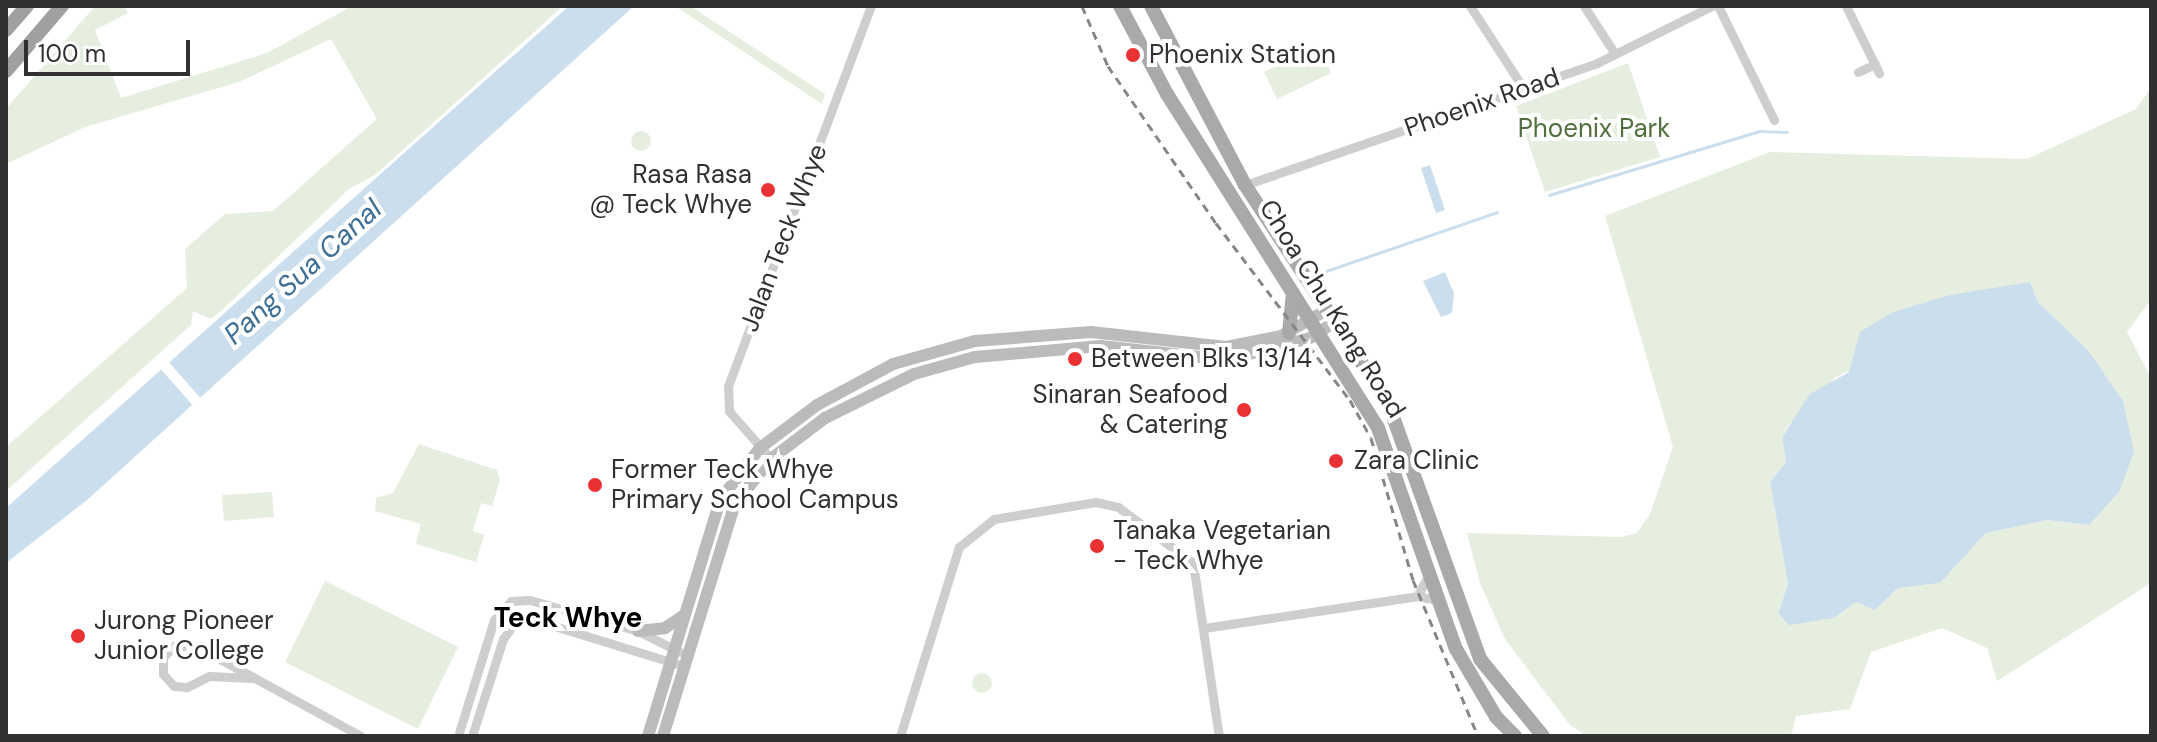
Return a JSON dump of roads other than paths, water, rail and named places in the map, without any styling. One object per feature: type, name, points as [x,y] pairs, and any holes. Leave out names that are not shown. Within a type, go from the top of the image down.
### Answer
[{"type":"highway","points":[[6,30],[27,6]]},
{"type":"highway","points":[[6,71],[62,6]]},
{"type":"main road","points":[[1122,10],[1143,30],[1151,20],[1151,6]]},
{"type":"main road","name":"Choa Chu Kang Road","points":[[1151,6],[1245,185],[1402,431],[1480,659],[1543,736]]},
{"type":"main road","name":"Choa Chu Kang Road","points":[[1122,10],[1153,70],[1378,428],[1456,649],[1496,717],[1515,736]]},
{"type":"main road","points":[[1153,70],[1149,44],[1159,38],[1171,44]]},
{"type":"main road","points":[[1289,333],[1293,289]]},
{"type":"main road","points":[[648,736],[726,523],[746,487],[771,459],[825,418],[914,374],[975,357],[1101,346],[1217,361],[1255,356],[1331,316]]},
{"type":"main road","points":[[663,736],[685,615],[720,500],[760,448],[817,405],[893,364],[975,341],[1091,332],[1226,347],[1315,327]]},
{"type":"main road","points":[[638,631],[665,628],[685,615]]},
{"type":"main road","points":[[1496,717],[1504,736]]},
{"type":"street","name":"Jalan Teck Whye","points":[[771,459],[729,411],[728,386],[871,6]]},
{"type":"street","points":[[1470,6],[1524,89]]},
{"type":"street","points":[[1584,6],[1615,54]]},
{"type":"street","points":[[1715,6],[1774,120]]},
{"type":"street","name":"Phoenix Road","points":[[1245,185],[1524,89],[1615,54],[1715,6]]},
{"type":"street","points":[[1846,6],[1877,69],[1858,72]]},
{"type":"street","points":[[900,736],[952,558],[976,530],[994,519],[1086,503],[1118,507],[1190,559],[1204,628],[1219,736]]},
{"type":"street","points":[[1417,596],[1428,576]]},
{"type":"street","points":[[1204,628],[1417,596],[1437,600]]},
{"type":"street","points":[[458,736],[494,620],[511,601],[530,600],[638,631],[678,658]]},
{"type":"street","points":[[472,736],[503,639],[516,621],[535,620],[678,658]]},
{"type":"street","points":[[252,678],[209,676],[181,688],[163,674],[163,657],[175,645],[185,645],[252,678],[361,736]]},
{"type":"water","name":"Pang Sua Canal","points":[[569,6],[634,6],[87,500],[6,563],[6,508]]},
{"type":"water","points":[[1430,165],[1445,210],[1436,213],[1421,168]]},
{"type":"water","points":[[1445,272],[1454,293],[1452,313],[1441,317],[1423,281]]},
{"type":"water","points":[[2030,282],[2038,302],[2087,349],[2123,401],[2134,452],[2119,492],[2089,525],[2047,520],[1986,533],[1940,583],[1898,588],[1875,610],[1856,602],[1834,618],[1789,625],[1778,613],[1788,584],[1770,482],[1786,462],[1782,437],[1810,394],[1849,372],[1860,332],[1893,312],[1950,295]]},
{"type":"waterway","points":[[1549,195],[1759,131],[1787,132]]},
{"type":"waterway","points":[[1323,272],[1497,212]]},
{"type":"railway","points":[[1082,6],[1108,66],[1216,223],[1350,400],[1371,438],[1413,580],[1478,736]]},
{"type":"place","name":"Phoenix Station","points":[[1133,55]]},
{"type":"place","name":"Rasa Rasa @ Teck Whye","points":[[768,190]]},
{"type":"place","name":"Between Blks 13/14","points":[[1075,359]]},
{"type":"place","name":"Sinaran Seafood & Catering","points":[[1244,410]]},
{"type":"place","name":"Zara Clinic","points":[[1336,461]]},
{"type":"place","name":"Former Teck Whye Primary School Campus","points":[[595,485]]},
{"type":"place","name":"Tanaka Vegetarian - Teck Whye","points":[[1097,546]]},
{"type":"place","name":"Jurong Pioneer Junior College","points":[[78,636]]},
{"type":"district","name":"Teck Whye","points":[[568,618]]},
{"type":"park label","name":"Phoenix Park","points":[[1594,129]]}]
